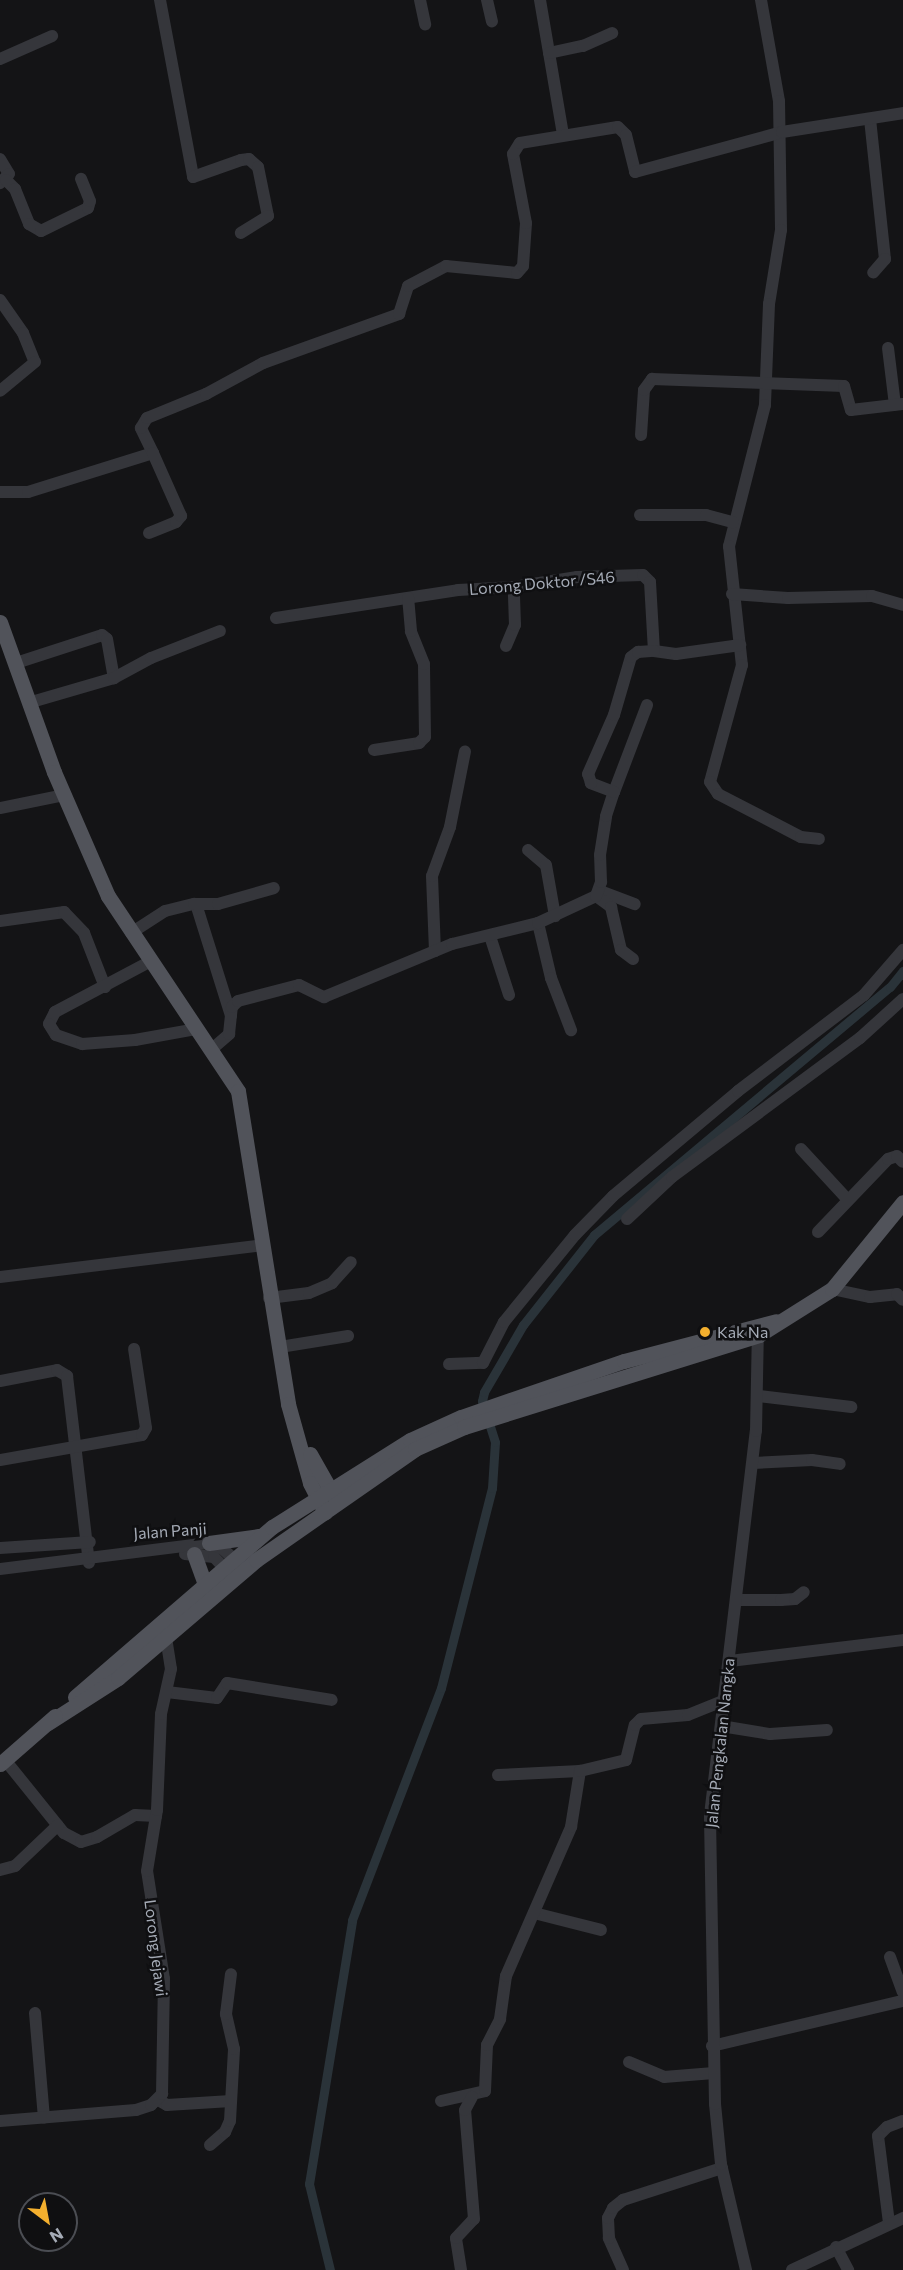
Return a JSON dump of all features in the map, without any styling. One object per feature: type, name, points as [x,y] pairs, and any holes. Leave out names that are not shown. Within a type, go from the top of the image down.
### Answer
[{"type":"main road","points":[[0,622],[32,702],[64,795],[97,874],[131,933],[212,1049],[238,1091],[243,1111],[269,1298],[287,1386],[288,1404],[328,1497],[325,1512],[239,1574],[118,1678],[48,1723]]},
{"type":"main road","points":[[328,1497],[410,1440],[466,1419],[508,1407],[624,1361],[758,1329],[779,1321],[832,1289],[903,1202]]},
{"type":"main road","points":[[2,1762],[204,1582],[260,1536],[466,1419]]},
{"type":"main road","points":[[209,1544],[260,1536]]},
{"type":"main road","points":[[194,1554],[204,1582]]},
{"type":"street","points":[[160,0],[193,177],[241,160],[249,159],[258,167],[268,216],[241,233]]},
{"type":"street","points":[[420,0],[425,24]]},
{"type":"street","points":[[487,0],[492,21]]},
{"type":"street","points":[[540,0],[563,135]]},
{"type":"street","points":[[761,0],[782,132],[781,230],[769,304],[765,405],[733,522],[729,546],[732,594],[740,645],[740,679],[710,782],[712,790],[801,837],[819,839]]},
{"type":"street","points":[[549,53],[583,46],[612,33]]},
{"type":"street","points":[[0,59],[52,36]]},
{"type":"street","points":[[149,533],[176,522],[181,516],[141,428],[147,418],[206,394],[263,363],[399,314],[408,286],[446,266],[517,273],[523,266],[526,223],[513,150],[520,143],[618,127],[626,135],[635,172],[782,132],[903,112]]},
{"type":"street","points":[[870,119],[885,259],[873,273]]},
{"type":"street","points":[[0,159],[9,174],[3,182],[15,189],[29,224],[41,231],[88,208],[90,201],[81,179]]},
{"type":"street","points":[[0,300],[22,333],[35,362],[0,391]]},
{"type":"street","points":[[642,435],[644,390],[652,379],[766,385],[844,386],[851,410],[899,405],[888,348]]},
{"type":"street","points":[[0,492],[28,492],[153,453]]},
{"type":"street","points":[[640,515],[706,515],[733,522]]},
{"type":"street","name":"Lorong Doktor /S46","points":[[276,618],[458,590],[514,587],[577,577],[646,576],[650,582],[654,651]]},
{"type":"street","points":[[506,646],[515,625],[514,587]]},
{"type":"street","points":[[732,594],[798,598],[872,596],[903,605]]},
{"type":"street","points":[[374,750],[419,743],[425,737],[424,664],[411,631],[408,598]]},
{"type":"street","points":[[32,702],[114,678],[151,658],[219,631]]},
{"type":"street","points":[[16,663],[102,635],[106,639],[114,678]]},
{"type":"street","points":[[614,792],[591,783],[588,774],[614,714],[631,657],[638,652],[654,651],[676,654],[740,645]]},
{"type":"street","points":[[633,960],[621,950],[611,907],[598,893],[600,855],[614,792],[647,705]]},
{"type":"street","points":[[435,951],[432,876],[450,827],[465,750]]},
{"type":"street","points":[[0,808],[64,795]]},
{"type":"street","points":[[528,850],[546,866],[555,916]]},
{"type":"street","points":[[131,933],[165,911],[196,904],[218,904],[274,888]]},
{"type":"street","points":[[212,1049],[229,1034],[234,1004],[246,998],[299,985],[324,997],[435,951],[538,923],[598,893],[635,904]]},
{"type":"street","points":[[196,904],[231,1017]]},
{"type":"street","points":[[0,921],[64,912],[84,933],[105,987]]},
{"type":"street","points":[[538,923],[551,978],[571,1030]]},
{"type":"street","points":[[490,936],[509,995]]},
{"type":"street","points":[[449,1364],[483,1363],[504,1322],[575,1235],[613,1196],[738,1091],[864,995],[903,950]]},
{"type":"street","points":[[151,961],[55,1012],[49,1024],[56,1035],[82,1044],[135,1040],[197,1029]]},
{"type":"street","points":[[627,1220],[672,1177],[860,1038],[903,999]]},
{"type":"street","points":[[801,1149],[848,1200]]},
{"type":"street","points":[[818,1232],[888,1159],[897,1156],[903,1162]]},
{"type":"street","points":[[0,1277],[262,1245]]},
{"type":"street","points":[[269,1298],[309,1293],[332,1283],[351,1262]]},
{"type":"street","points":[[832,1289],[870,1297],[897,1294],[903,1300]]},
{"type":"street","name":"Jalan Pengkalan Nangka","points":[[746,2270],[722,2168],[714,2073],[710,1815],[753,1463],[759,1396],[758,1329]]},
{"type":"street","points":[[280,1347],[348,1336]]},
{"type":"street","points":[[0,1460],[135,1439],[145,1431],[134,1349]]},
{"type":"street","points":[[0,1381],[64,1372],[90,1542],[89,1560]]},
{"type":"street","points":[[759,1396],[851,1407]]},
{"type":"street","points":[[753,1463],[812,1460],[840,1464]]},
{"type":"street","points":[[90,1542],[4,1548],[5,1569],[74,1561],[194,1554],[228,1562],[239,1574]]},
{"type":"street","name":"Jalan Panji","points":[[89,1560],[209,1544],[228,1562]]},
{"type":"street","points":[[41,1546],[41,1565]]},
{"type":"street","points":[[737,1600],[795,1599],[804,1592]]},
{"type":"street","name":"Lorong Jejawi","points":[[158,2100],[164,2086],[164,1979],[147,1871],[156,1816],[161,1714],[171,1669],[166,1636]]},
{"type":"street","points":[[730,1661],[903,1640]]},
{"type":"street","points":[[167,1692],[217,1698],[227,1683],[332,1700]]},
{"type":"street","points":[[498,1775],[580,1771],[626,1760],[635,1725],[642,1719],[688,1715],[725,1700]]},
{"type":"street","points":[[722,1726],[770,1734],[827,1730]]},
{"type":"street","points":[[2,1762],[58,1825],[81,1842],[98,1837],[140,1814],[156,1816]]},
{"type":"street","points":[[441,2101],[472,2097],[485,2091],[487,2045],[500,2019],[506,1976],[571,1827],[580,1771]]},
{"type":"street","points":[[0,1869],[15,1866],[58,1825]]},
{"type":"street","points":[[534,1913],[601,1930]]},
{"type":"street","points":[[890,1957],[903,1992]]},
{"type":"street","points":[[210,2145],[228,2127],[234,2049],[226,2014],[231,1974]]},
{"type":"street","points":[[712,2046],[903,2001]]},
{"type":"street","points":[[34,2013],[44,2118]]},
{"type":"street","points":[[629,2062],[664,2077],[714,2073]]},
{"type":"street","points":[[461,2270],[456,2238],[474,2219],[465,2109],[472,2097]]},
{"type":"street","points":[[0,2121],[136,2110],[158,2100],[167,2105],[231,2101]]},
{"type":"street","points":[[889,2223],[878,2136],[886,2127],[903,2121]]},
{"type":"street","points":[[623,2270],[609,2238],[608,2218],[613,2208],[623,2200],[722,2168]]},
{"type":"street","points":[[792,2270],[836,2247],[903,2218]]},
{"type":"street","points":[[836,2247],[848,2270]]},
{"type":"waterway","points":[[330,2270],[309,2184],[352,1920],[441,1688],[492,1488],[495,1442],[482,1401],[484,1392],[523,1325],[594,1235],[890,987],[903,971]]},
{"type":"place","name":"Kak Na","points":[[705,1332]]}]
